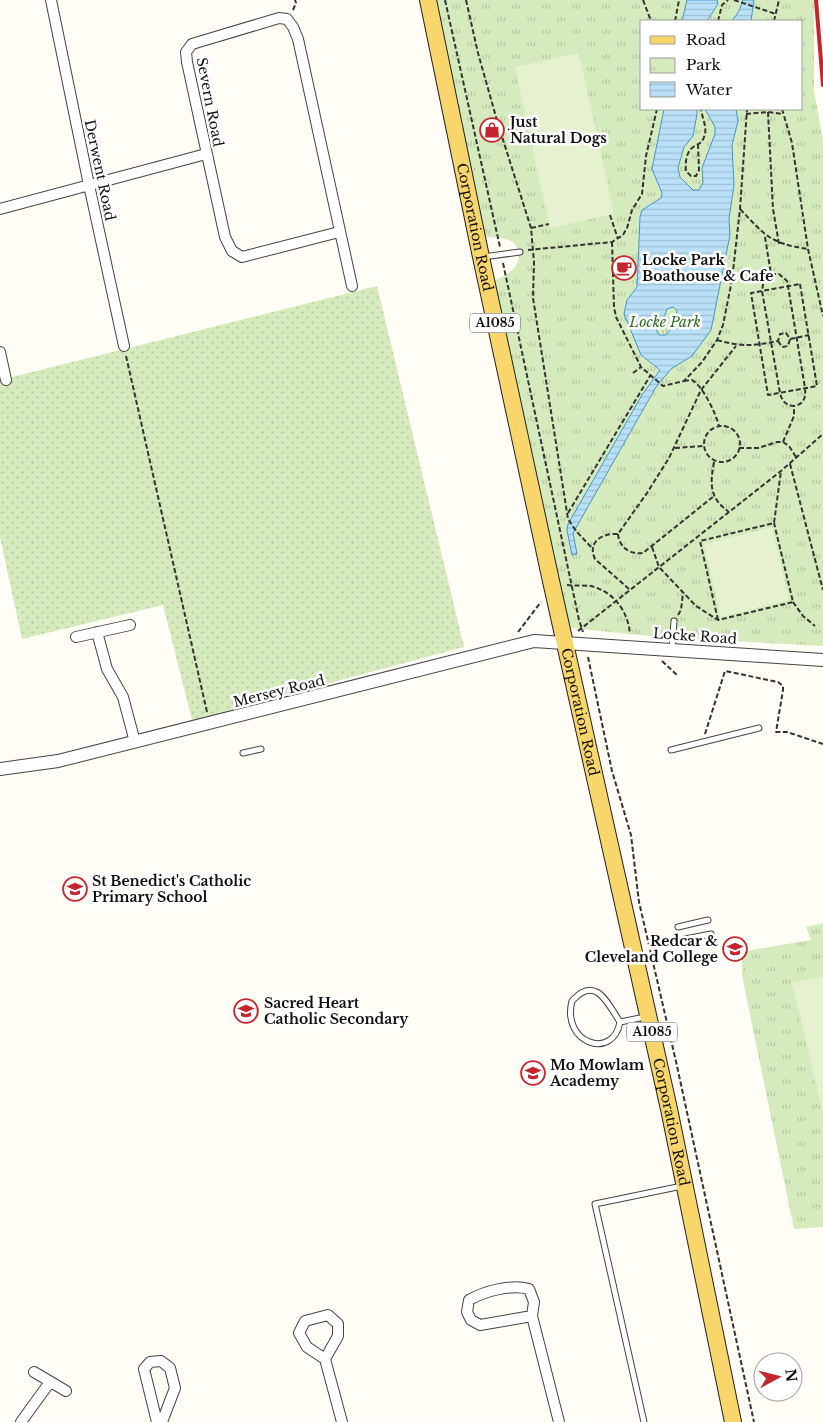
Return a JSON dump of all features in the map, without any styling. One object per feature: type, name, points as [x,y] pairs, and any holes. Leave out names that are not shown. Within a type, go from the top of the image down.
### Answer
[{"type":"main road","name":"Corporation Road","points":[[428,0],[552,586],[669,1109],[734,1422]]},
{"type":"street","name":"Derwent Road","points":[[51,0],[124,346]]},
{"type":"street","name":"Severn Road","points":[[339,232],[242,257],[232,251],[225,237],[186,52],[192,44],[280,18],[287,19],[293,27],[298,38],[352,286]]},
{"type":"street","points":[[0,209],[206,154]]},
{"type":"street","points":[[0,352],[6,380]]},
{"type":"street","points":[[76,636],[130,625]]},
{"type":"street","points":[[97,632],[107,669],[123,697],[135,742]]},
{"type":"street","name":"Mersey Road","points":[[0,768],[58,762],[534,641],[565,642]]},
{"type":"street","name":"Locke Road","points":[[565,642],[823,660]]},
{"type":"street","points":[[532,1316],[480,1325],[471,1320],[467,1312],[469,1300],[478,1295],[518,1286],[529,1289],[534,1302],[532,1316],[559,1422]]},
{"type":"street","points":[[325,1359],[338,1336],[338,1324],[328,1315],[305,1321],[299,1333],[307,1347],[325,1359],[342,1422]]},
{"type":"street","points":[[157,1422],[144,1369],[150,1362],[162,1361],[170,1368],[175,1388],[162,1422]]},
{"type":"street","points":[[34,1372],[66,1391]]},
{"type":"street","points":[[21,1422],[50,1382]]},
{"type":"lane","points":[[481,257],[520,252]]},
{"type":"lane","points":[[672,650],[674,621]]},
{"type":"lane","points":[[672,750],[759,728]]},
{"type":"lane","points":[[243,753],[261,749]]},
{"type":"lane","points":[[678,927],[708,920]]},
{"type":"lane","points":[[680,940],[710,934]]},
{"type":"lane","points":[[592,990],[599,992],[605,997],[620,1022],[618,1031],[607,1042],[592,1043],[584,1040],[573,1027],[570,1018],[572,1001],[582,992],[592,990]]},
{"type":"lane","points":[[620,1022],[648,1016]]},
{"type":"lane","points":[[644,1422],[595,1204],[684,1185]]},
{"type":"path","points":[[445,0],[502,254],[612,771],[631,835],[639,902],[677,1066],[754,1422]]},
{"type":"path","points":[[466,0],[478,53],[498,124],[531,228],[533,298],[568,519],[592,548],[595,559],[630,590]]},
{"type":"path","points":[[643,0],[651,20]]},
{"type":"path","points":[[675,20],[679,0]]},
{"type":"path","points":[[718,20],[722,5],[728,0]]},
{"type":"path","points":[[734,0],[776,14]]},
{"type":"path","points":[[774,20],[779,0]]},
{"type":"path","points":[[520,252],[533,249],[612,242],[618,239],[627,228],[632,210],[642,194],[646,156],[657,110]]},
{"type":"path","points":[[698,144],[699,170],[696,176],[691,176],[686,171],[686,160],[691,148],[698,144],[701,143],[706,130],[701,110]]},
{"type":"path","points":[[684,382],[702,362],[717,340],[728,310],[740,209],[747,110]]},
{"type":"path","points":[[782,110],[794,157],[808,249],[823,316]]},
{"type":"path","points":[[746,114],[768,112],[783,114]]},
{"type":"path","points":[[768,112],[773,208],[779,244]]},
{"type":"path","points":[[740,209],[766,236],[779,244],[808,249]]},
{"type":"path","points":[[610,215],[618,239]]},
{"type":"path","points":[[531,228],[549,224]]},
{"type":"path","points":[[766,236],[771,274]]},
{"type":"path","points":[[612,242],[614,308],[623,333],[641,367],[663,386],[692,380],[696,382],[715,413],[720,426]]},
{"type":"path","points":[[771,274],[779,274],[788,286],[806,388],[805,399],[799,405],[794,406],[786,404],[782,400],[780,393],[762,291],[762,284],[771,274]]},
{"type":"path","points":[[800,284],[817,386],[768,395],[751,293],[788,286],[800,284]]},
{"type":"path","points":[[786,333],[790,338],[788,346],[782,347],[778,341],[780,334],[786,333]]},
{"type":"path","points":[[790,338],[809,335]]},
{"type":"path","points":[[717,340],[736,346],[778,341]]},
{"type":"path","points":[[124,346],[210,724]]},
{"type":"path","points":[[592,548],[597,539],[602,536],[618,534],[647,493],[675,448],[701,390],[736,346]]},
{"type":"path","points":[[633,373],[641,367]]},
{"type":"path","points":[[568,514],[651,377]]},
{"type":"path","points":[[783,442],[794,416],[794,406]]},
{"type":"path","points":[[720,426],[731,428],[735,432],[740,448],[734,457],[725,462],[715,461],[707,455],[704,446],[706,435],[714,428],[720,426]]},
{"type":"path","points":[[565,642],[781,471],[823,434]]},
{"type":"path","points":[[740,448],[758,448],[783,442],[789,446],[796,457]]},
{"type":"path","points":[[675,448],[704,446]]},
{"type":"path","points":[[715,461],[711,483],[714,496],[720,506],[729,512]]},
{"type":"path","points":[[790,463],[823,590]]},
{"type":"path","points":[[781,471],[774,523],[793,602],[803,616],[815,626]]},
{"type":"path","points":[[618,534],[620,543],[632,552],[643,553],[714,496]]},
{"type":"path","points":[[700,541],[774,523]]},
{"type":"path","points":[[698,537],[718,620]]},
{"type":"path","points":[[652,547],[659,567],[696,606],[718,620],[793,602]]},
{"type":"path","points":[[506,648],[552,586],[572,585],[590,586],[605,592],[617,601],[629,624],[629,647]]},
{"type":"path","points":[[674,621],[681,610],[683,593]]},
{"type":"path","points":[[702,742],[725,671],[778,682],[783,686],[783,690],[776,732],[787,732],[823,744]]},
{"type":"green space","name":"Locke Park","points":[[433,0],[814,0],[814,91],[823,140],[823,646],[660,637],[570,628],[494,281],[515,267],[519,254],[513,243],[499,238],[484,237]]},
{"type":"green space","points":[[579,53],[614,214],[550,228],[515,67]]},
{"type":"green space","points":[[377,286],[464,647],[192,720],[163,605],[22,639],[0,537],[0,380]]},
{"type":"green space","points":[[772,527],[789,600],[721,617],[704,544]]},
{"type":"green space","points":[[823,923],[823,1227],[794,1229],[742,976],[742,954],[751,950],[811,940],[806,927]]},
{"type":"green space","points":[[823,976],[823,1112],[792,983]]},
{"type":"water","points":[[687,0],[717,0],[718,4],[708,20],[682,20]]},
{"type":"water","points":[[743,0],[754,0],[751,20],[733,20]]},
{"type":"water","points":[[664,110],[697,110],[693,136],[684,147],[678,168],[680,177],[693,190],[699,190],[703,182],[702,168],[715,134],[715,127],[706,110],[736,110],[738,121],[732,145],[734,185],[729,219],[730,235],[711,330],[692,356],[671,369],[656,387],[573,533],[577,554],[572,555],[567,530],[568,524],[642,395],[660,370],[641,355],[624,314],[627,300],[637,287],[640,217],[642,210],[661,198],[662,193],[652,169]],"holes":[[[673,307],[677,311],[668,333],[666,335],[659,335],[656,329],[657,324],[663,320],[667,309]]]},
{"type":"railway","points":[[816,0],[823,85]]},
{"type":"place","name":"Just Natural Dogs","points":[[492,130]]},
{"type":"place","name":"Locke Park Boathouse & Cafe","points":[[624,268]]},
{"type":"place","name":"St Benedict's Catholic Primary School","points":[[75,889]]},
{"type":"place","name":"Redcar & Cleveland College","points":[[735,949]]},
{"type":"place","name":"Sacred Heart Catholic Secondary","points":[[246,1011]]},
{"type":"place","name":"Mo Mowlam Academy","points":[[533,1073]]}]
